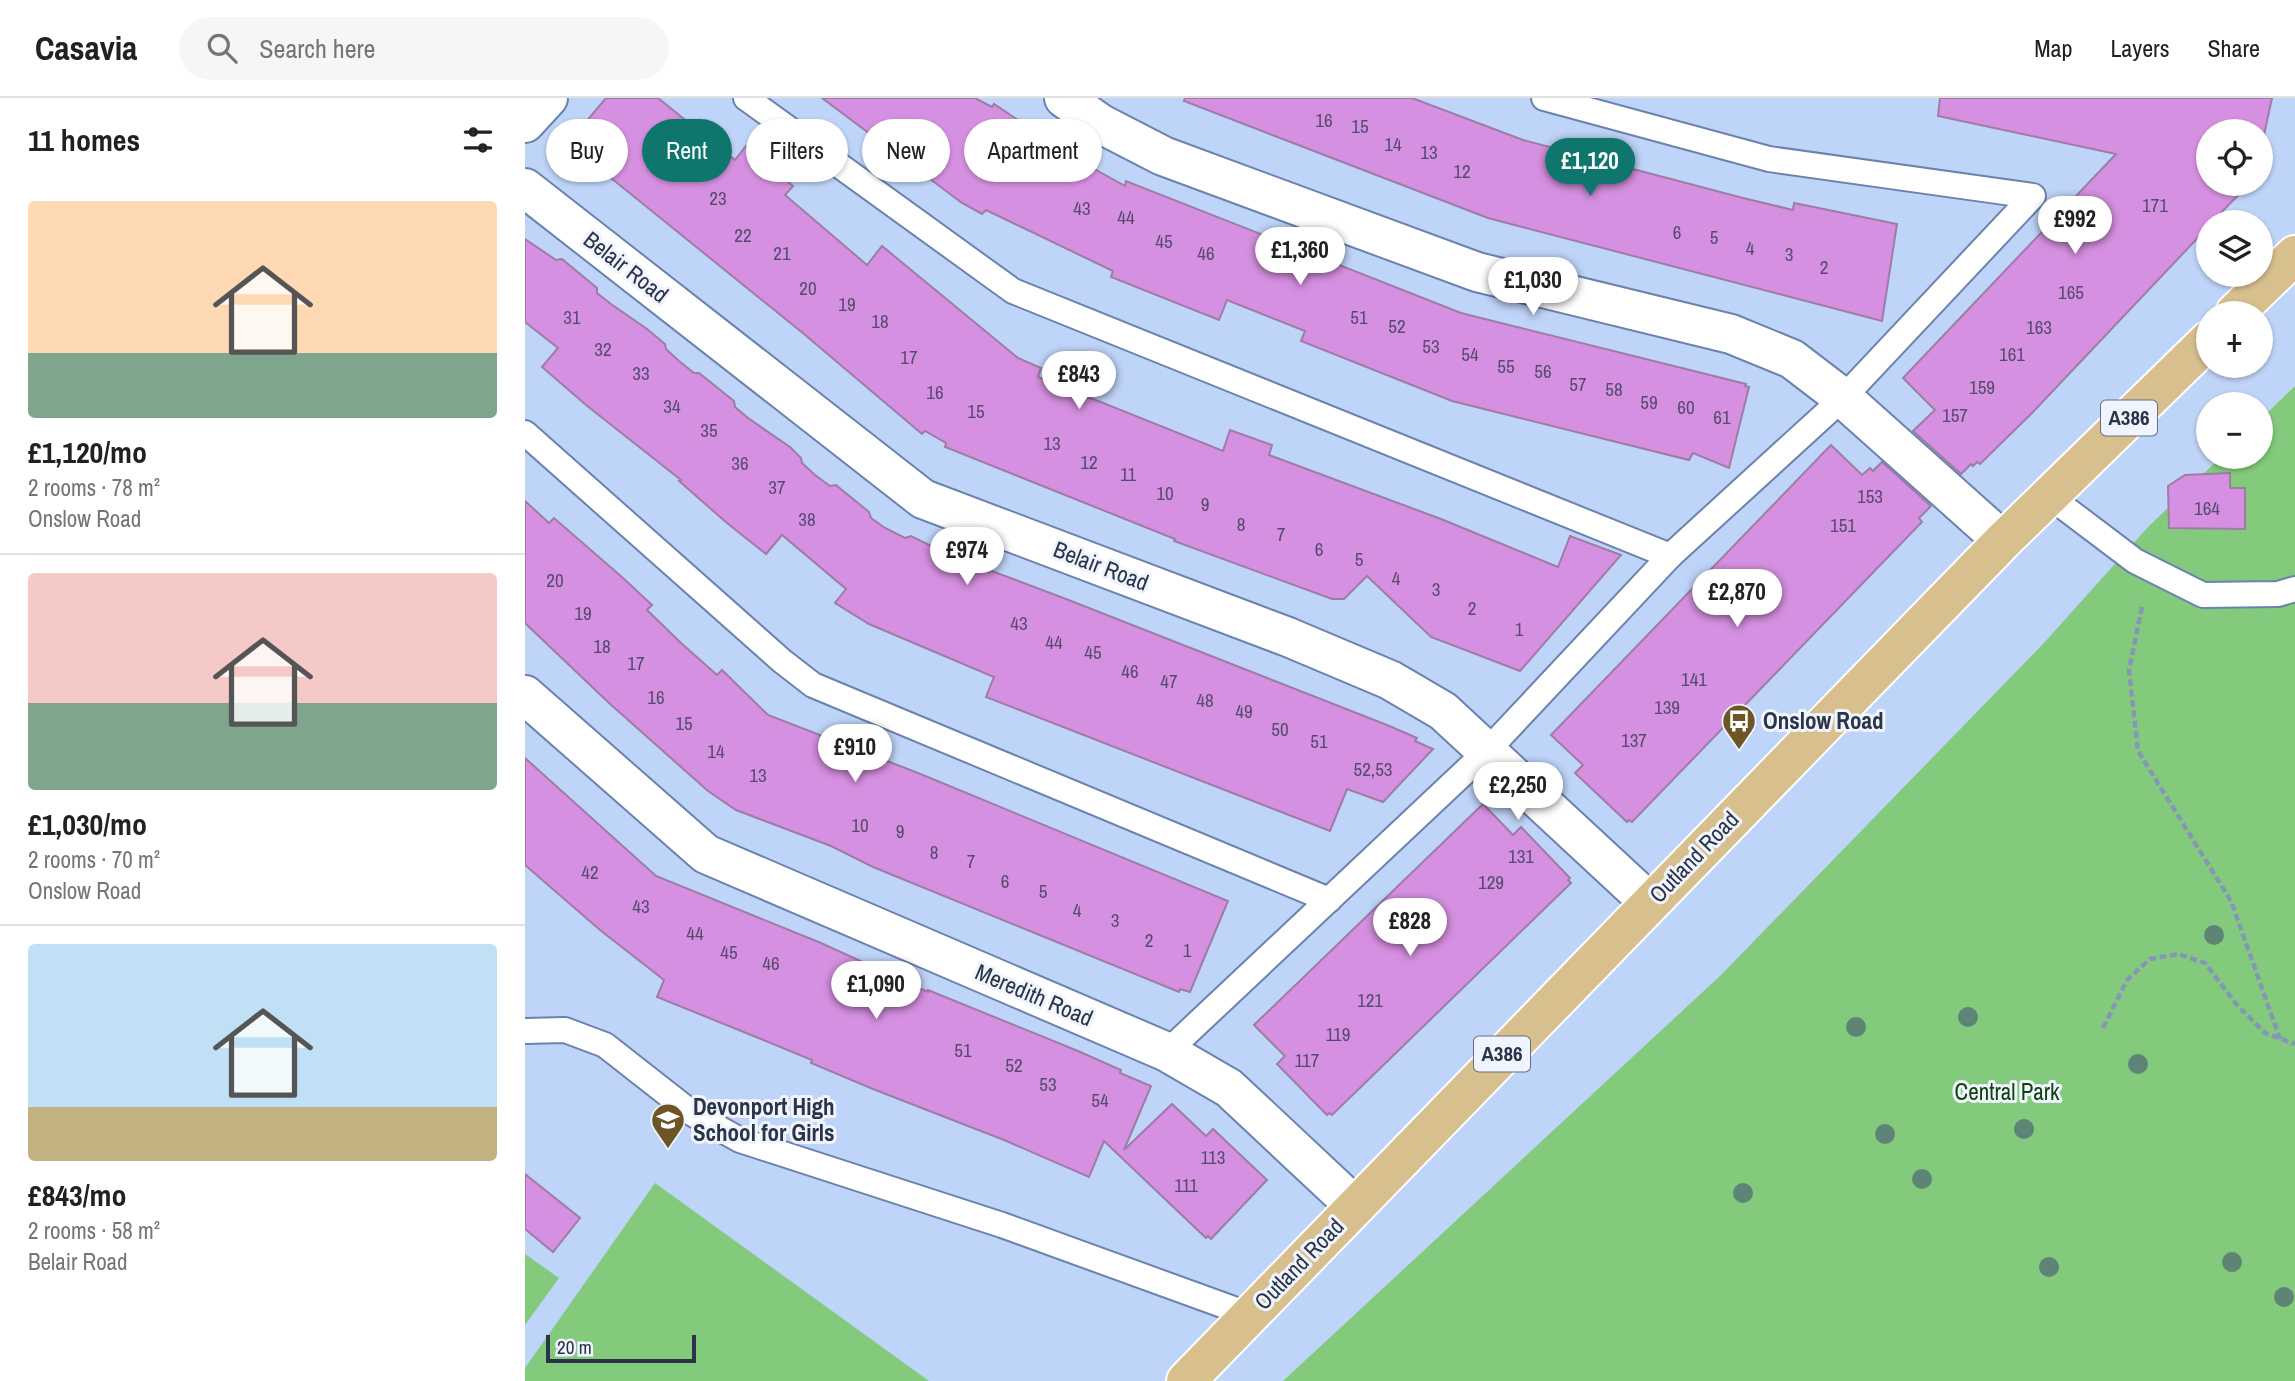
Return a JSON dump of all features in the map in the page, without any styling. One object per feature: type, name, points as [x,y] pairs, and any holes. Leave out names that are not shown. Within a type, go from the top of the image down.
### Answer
[{"type":"main road","points":[[2247,301],[2295,255]]},
{"type":"main road","name":"Outland Road","points":[[1186,1381],[2003,541],[2196,353]]},
{"type":"street","points":[[525,123],[548,98]]},
{"type":"street","points":[[1064,98],[1101,124],[1163,156],[1477,272],[1731,334],[1792,359],[1843,398],[2003,541]]},
{"type":"street","name":"Belair Road","points":[[525,188],[923,499],[1288,637],[1390,680],[1443,711],[1649,902]]},
{"type":"street","name":"Meredith Road","points":[[525,695],[706,854],[1167,1052],[1229,1088],[1355,1206]]},
{"type":"lane","points":[[746,98],[1013,291],[1670,556]]},
{"type":"lane","points":[[1167,1052],[1486,751],[1670,556],[1843,398],[2033,196],[1769,159],[1543,98]]},
{"type":"lane","points":[[525,433],[782,661],[813,685],[1329,900]]},
{"type":"lane","points":[[2049,496],[2135,561],[2203,595],[2278,594],[2295,589]]},
{"type":"lane","points":[[525,1031],[565,1030],[605,1045],[693,1114],[740,1140],[1002,1225],[1250,1315]]},
{"type":"path","points":[[2154,570],[2138,618],[2129,670],[2138,751],[2231,901],[2280,1039]]},
{"type":"path","points":[[2103,1028],[2127,981],[2150,959],[2178,954],[2205,963],[2237,1005],[2265,1033],[2295,1044]]},
{"type":"green space","name":"Central Park","points":[[2295,386],[2295,1381],[1283,1381],[1721,975],[2043,644],[2148,527],[2208,469],[2273,469],[2273,407]]},
{"type":"green space","points":[[655,1183],[929,1381],[525,1381],[525,1368]]},
{"type":"green space","points":[[525,1254],[559,1278],[525,1325]]},
{"type":"building","points":[[606,98],[658,98],[684,119],[642,119],[642,182],[732,182],[732,158],[735,160],[746,146],[746,182],[788,182],[793,186],[785,195],[867,265],[882,246],[1018,358],[1041,368],[1038,377],[1223,451],[1230,430],[1272,445],[1269,455],[1441,519],[1558,567],[1570,536],[1621,555],[1520,671],[1431,637],[1367,576],[1344,599],[1332,599],[1174,541],[1175,539],[945,447],[946,443],[925,431],[922,434],[804,334],[616,182],[628,182],[628,119],[588,119]]},
{"type":"building","points":[[822,98],[975,98],[992,107],[994,104],[1016,119],[964,119],[964,182],[1102,182],[1102,173],[1125,186],[1126,181],[1461,313],[1746,384],[1745,386],[1749,387],[1729,468],[1693,453],[1689,460],[1452,401],[1301,341],[1305,331],[1227,300],[1219,320],[1111,277],[1113,271],[986,210],[982,214],[962,203],[934,182],[950,182],[950,119],[862,119],[862,128]]},
{"type":"building","points":[[1185,98],[1412,98],[1523,140],[1743,198],[1793,210],[1794,203],[1897,224],[1882,321],[1488,218],[1184,101]]},
{"type":"building","points":[[1940,98],[2272,98],[2267,119],[2196,119],[2196,196],[2237,196],[2224,210],[2196,210],[2196,240],[2032,413],[1980,464],[1971,464],[1961,474],[1913,431],[1935,410],[1903,378],[2116,154],[1938,116]]},
{"type":"building","points":[[525,239],[556,260],[562,259],[597,288],[597,293],[665,344],[666,349],[679,361],[734,401],[735,407],[748,418],[790,447],[815,475],[830,486],[836,485],[885,528],[905,538],[911,536],[970,565],[1066,599],[1387,725],[1417,738],[1415,741],[1433,749],[1383,802],[1347,789],[1330,831],[986,697],[994,677],[869,624],[835,603],[846,589],[782,535],[766,554],[679,481],[681,480],[542,367],[558,348],[525,322]]},
{"type":"building","points":[[1831,445],[1862,475],[1870,468],[1873,471],[1882,462],[1931,506],[1919,518],[1922,522],[1632,822],[1627,822],[1575,773],[1583,765],[1551,735]]},
{"type":"building","points":[[2230,473],[2230,488],[2245,488],[2245,529],[2169,528],[2168,486],[2185,475]]},
{"type":"building","points":[[525,501],[549,523],[554,518],[623,578],[652,605],[647,610],[681,643],[717,675],[722,670],[768,715],[918,773],[1228,901],[1190,992],[1180,989],[1179,992],[873,867],[831,846],[736,810],[708,791],[609,703],[525,623]]},
{"type":"building","points":[[525,758],[656,876],[821,943],[928,992],[1078,1051],[1151,1086],[1124,1150],[1172,1104],[1206,1136],[1213,1129],[1267,1180],[1211,1239],[1208,1236],[1206,1238],[1104,1141],[1089,1177],[657,997],[664,980],[600,930],[525,865]]},
{"type":"building","points":[[1483,804],[1513,835],[1521,827],[1570,878],[1568,880],[1571,883],[1332,1115],[1327,1115],[1277,1064],[1285,1056],[1254,1025]]},
{"type":"building","points":[[525,1174],[580,1218],[553,1252],[525,1229]]},
{"type":"place","name":"Onslow Road","points":[[1739,751]]},
{"type":"place","name":"Devonport High School for Girls","points":[[668,1150]]}]
